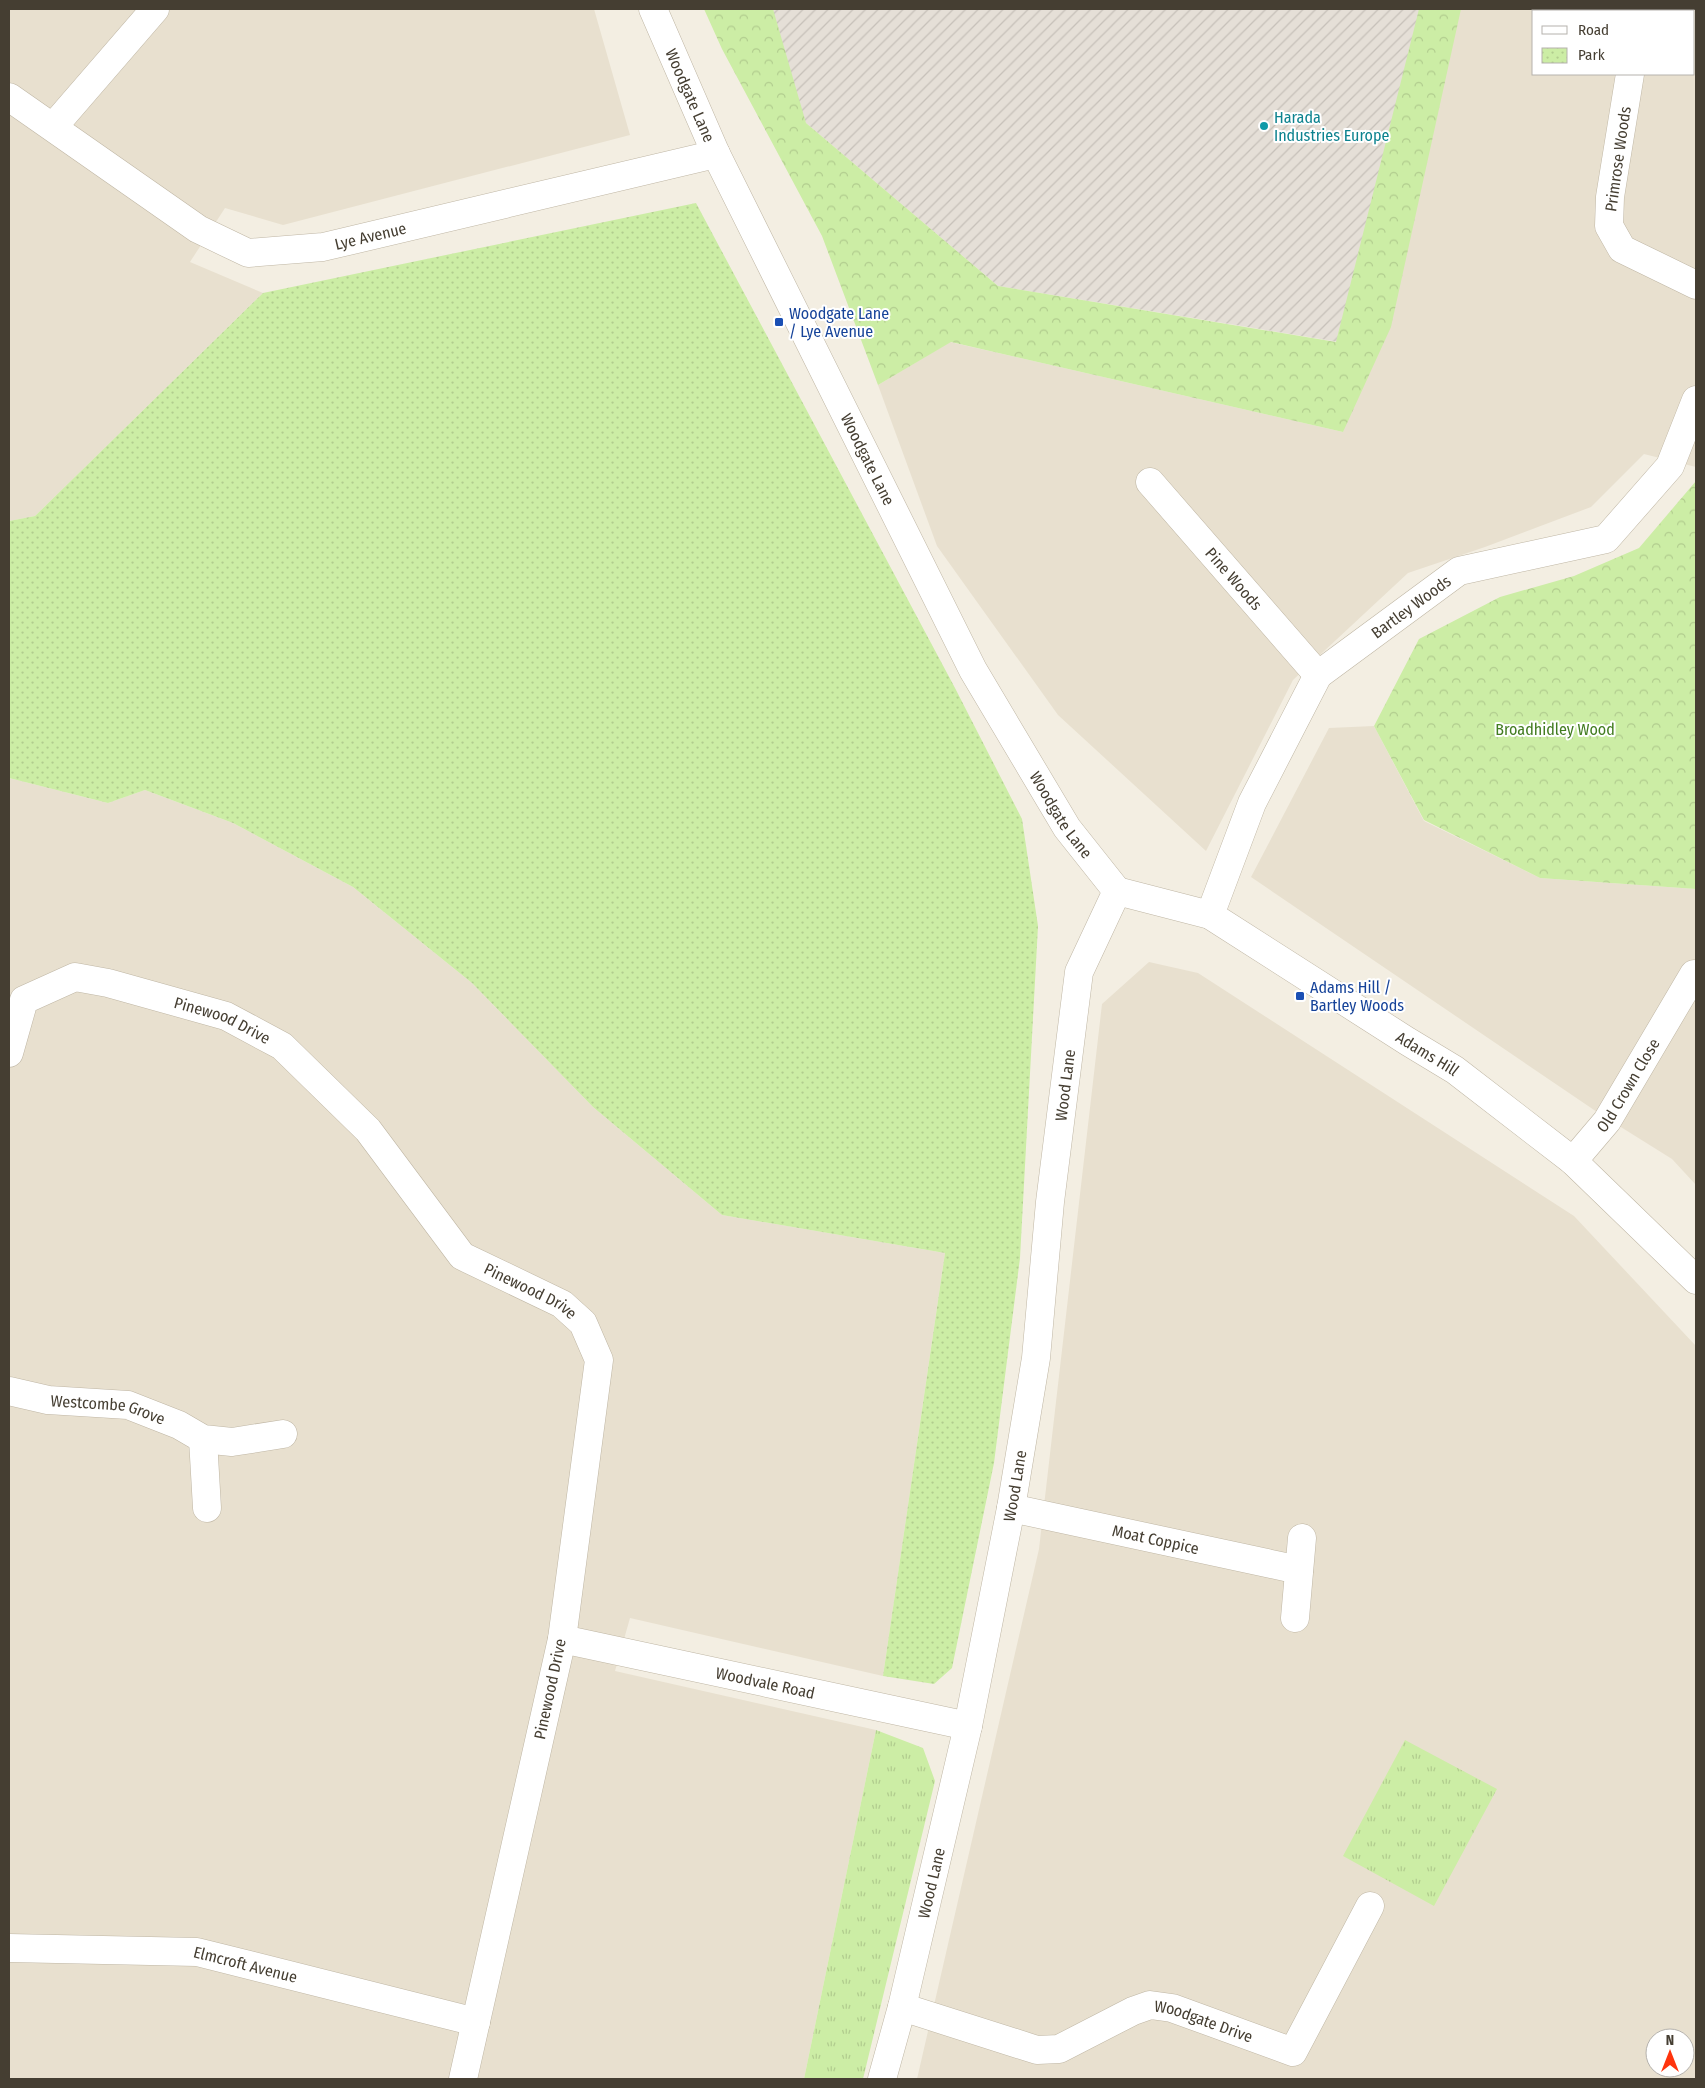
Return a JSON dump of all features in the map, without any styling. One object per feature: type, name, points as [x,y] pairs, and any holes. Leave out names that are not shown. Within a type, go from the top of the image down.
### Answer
[{"type":"street","points":[[53,128],[154,9]]},
{"type":"street","name":"Woodgate Lane","points":[[653,9],[716,154],[973,670],[1067,828],[1117,891]]},
{"type":"street","name":"Primrose Woods","points":[[1630,75],[1610,196],[1609,226],[1622,249],[1696,285]]},
{"type":"street","name":"Lye Avenue","points":[[9,97],[198,229],[248,252],[323,247],[716,154]]},
{"type":"street","name":"Bartley Woods","points":[[1210,915],[1252,803],[1318,675],[1459,571],[1606,539],[1670,466],[1696,400]]},
{"type":"street","name":"Pine Woods","points":[[1150,482],[1318,675]]},
{"type":"street","name":"Adams Hill","points":[[1117,891],[1210,915],[1455,1070],[1573,1161],[1696,1280]]},
{"type":"street","name":"Wood Lane","points":[[882,2079],[902,2007],[968,1726],[1011,1508],[1036,1358],[1050,1202],[1079,972],[1117,891]]},
{"type":"street","name":"Old Crown Close","points":[[1573,1161],[1607,1121],[1686,1010],[1694,974]]},
{"type":"street","name":"Pinewood Drive","points":[[9,1053],[24,1000],[75,977],[108,983],[226,1016],[282,1046],[368,1130],[462,1256],[562,1304],[583,1323],[599,1360],[562,1639],[463,2079]]},
{"type":"street","name":"Westcombe Grove","points":[[9,1391],[48,1400],[128,1405],[179,1425],[202,1439],[232,1442],[282,1434]]},
{"type":"street","points":[[202,1439],[207,1508]]},
{"type":"street","name":"Moat Coppice","points":[[1011,1508],[1299,1570]]},
{"type":"street","points":[[1295,1618],[1302,1538]]},
{"type":"street","name":"Woodvale Road","points":[[562,1639],[968,1726]]},
{"type":"street","name":"Woodgate Drive","points":[[902,2007],[1037,2050],[1060,2049],[1133,2011],[1150,2005],[1172,2008],[1293,2052],[1370,1906]]},
{"type":"street","name":"Elmcroft Avenue","points":[[9,1948],[197,1952],[476,2022]]},
{"type":"shaded area","points":[[9,9],[594,9],[630,135],[283,225],[225,208],[190,262],[263,293],[35,516],[9,521]]},
{"type":"shaded area","points":[[759,9],[1449,9],[1391,327],[1351,344],[998,286],[806,123]]},
{"type":"shaded area","points":[[1449,9],[1696,9],[1696,467],[1644,454],[1591,507],[1485,547],[1408,573],[1293,680],[1206,851],[1058,715],[937,546],[878,385],[950,342],[1343,432]]},
{"type":"shaded area","points":[[1374,726],[1424,821],[1540,878],[1696,889],[1696,1185],[1672,1159],[1600,1114],[1251,877],[1329,728]]},
{"type":"shaded area","points":[[9,778],[108,803],[145,790],[233,823],[353,887],[472,983],[593,1107],[722,1215],[945,1253],[883,1676],[630,1618],[615,1671],[876,1730],[804,2079],[9,2079]]},
{"type":"shaded area","points":[[1149,962],[1198,973],[1574,1216],[1696,1346],[1696,2079],[917,2079],[1039,1549],[1102,1004]]},
{"type":"green space","points":[[704,9],[773,9],[806,123],[998,286],[1336,342],[1419,9],[1461,9],[1391,327],[1343,432],[951,342],[878,385],[822,236],[722,49]]},
{"type":"green space","points":[[696,203],[955,688],[1022,819],[1038,926],[1020,1258],[994,1463],[952,1668],[934,1684],[883,1676],[945,1253],[722,1215],[593,1107],[472,983],[353,887],[233,823],[145,790],[108,803],[9,778],[9,521],[35,516],[263,293]]},
{"type":"green space","name":"Broadhidley Wood","points":[[1696,481],[1696,889],[1540,878],[1424,820],[1374,726],[1419,639],[1500,597],[1574,576],[1639,548]]},
{"type":"green space","points":[[876,1730],[923,1748],[935,1781],[863,2079],[804,2079]]},
{"type":"green space","points":[[1405,1740],[1497,1789],[1434,1906],[1343,1856]]},
{"type":"place","name":"Harada Industries Europe","points":[[1264,126]]},
{"type":"place","name":"Woodgate Lane / Lye Avenue","points":[[779,322]]},
{"type":"place","name":"Adams Hill / Bartley Woods","points":[[1300,996]]}]
